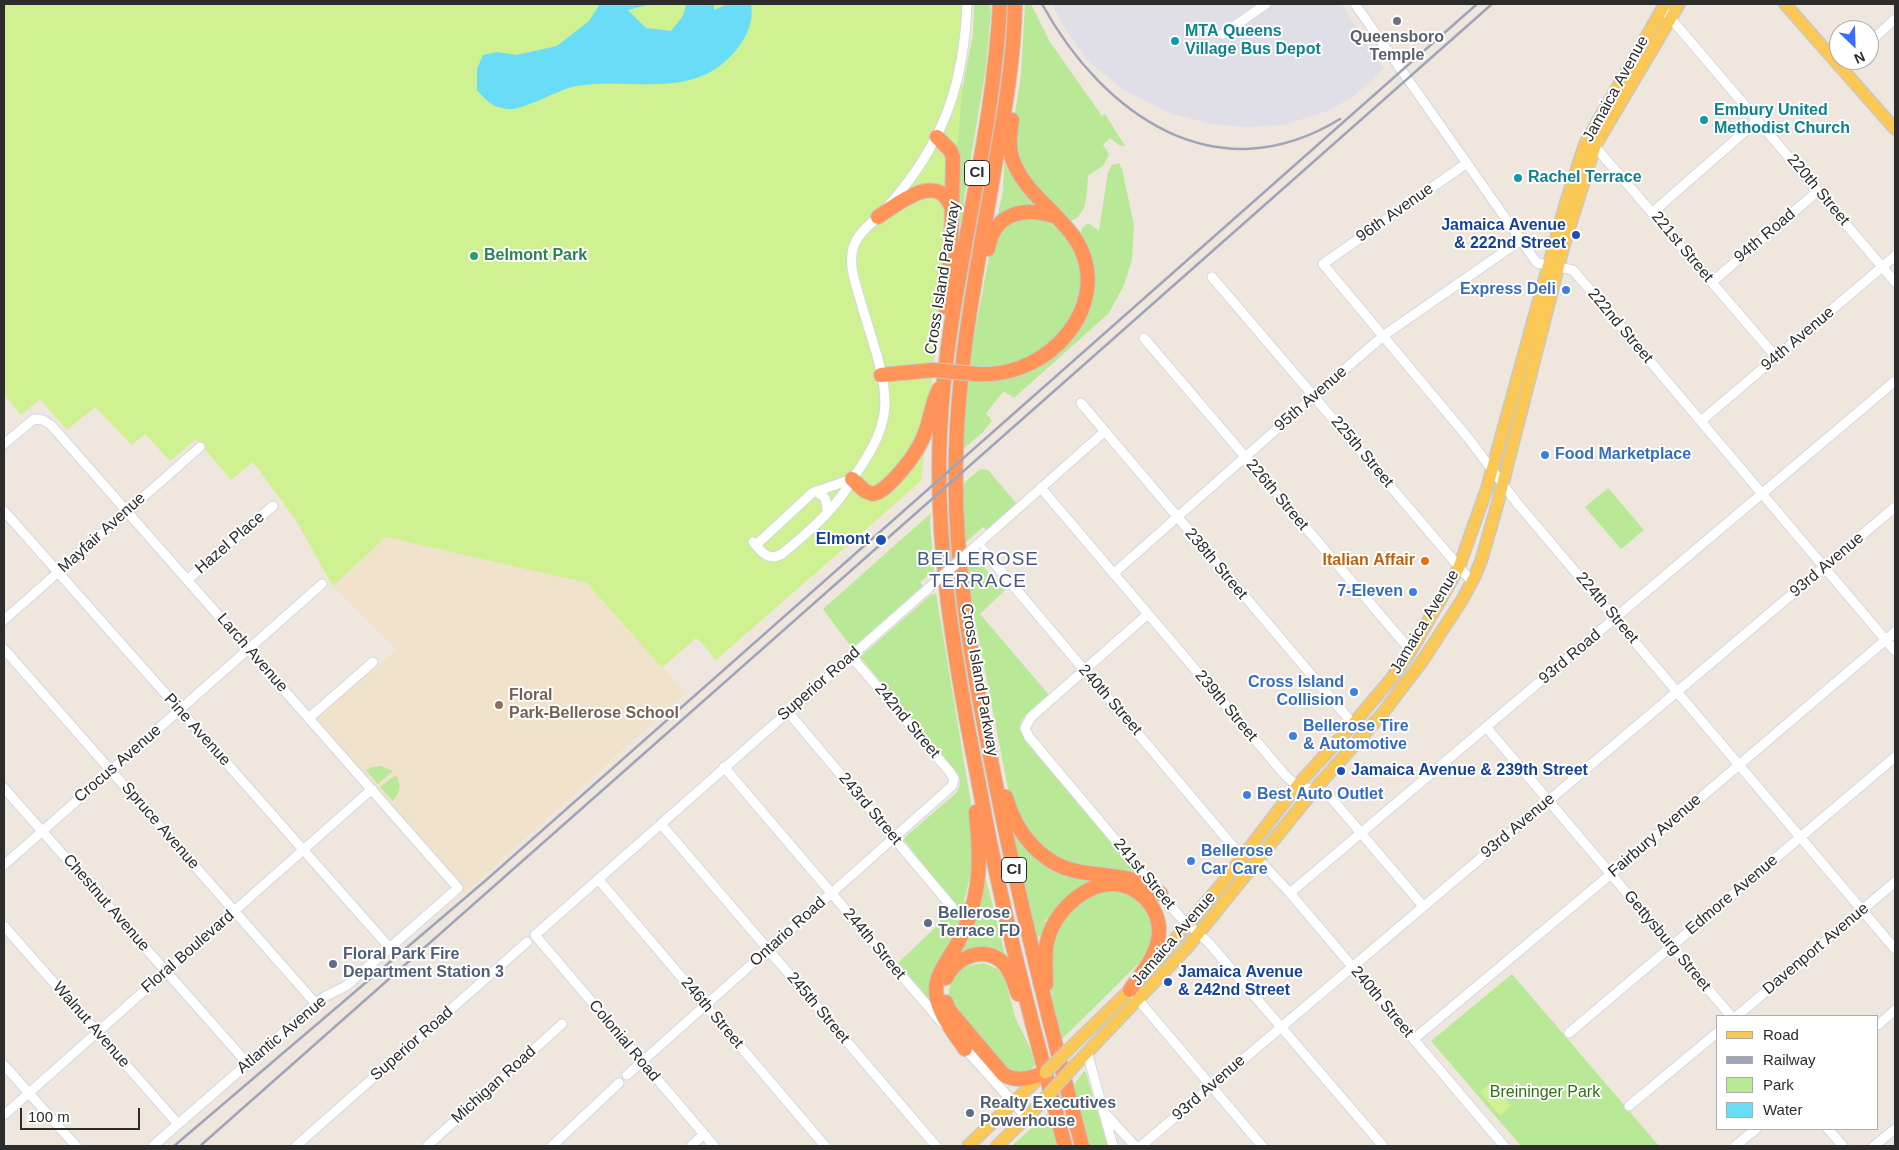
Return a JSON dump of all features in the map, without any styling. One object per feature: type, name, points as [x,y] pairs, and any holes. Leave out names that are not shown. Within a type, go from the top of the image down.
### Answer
[{"type":"highway","name":"Cross Island Parkway","points":[[1000,4],[997,55],[992,93],[948,342],[940,460],[942,547],[952,635],[992,853],[1065,1146]]},
{"type":"highway","name":"Cross Island Parkway","points":[[1015,4],[1011,66],[962,359],[958,407],[956,481],[958,538],[963,596],[984,724],[1022,910],[1047,1015],[1082,1146]]},
{"type":"highway","points":[[882,375],[933,370],[976,374],[1002,373],[1031,363],[1058,345],[1077,321],[1086,295],[1088,278],[1085,262],[1073,234],[1022,176],[1013,160],[1010,138],[1012,115],[1011,66]]},
{"type":"highway","points":[[937,137],[950,150],[953,157],[951,251],[944,310],[948,342]]},
{"type":"highway","points":[[878,217],[910,197],[927,190],[936,191],[945,196],[950,202],[952,211]]},
{"type":"highway","points":[[975,280],[987,256],[989,242],[994,230],[1004,220],[1014,214],[1027,211],[1041,212],[1057,217]]},
{"type":"highway","points":[[852,479],[864,491],[873,494],[885,488],[899,473],[921,444],[934,397],[946,378]]},
{"type":"highway","points":[[984,724],[1002,776],[1012,815],[1021,832],[1033,846],[1054,863],[1072,870],[1127,877],[1144,883],[1162,894]]},
{"type":"highway","points":[[965,1049],[942,1013],[936,986],[942,968],[955,948],[967,923],[977,891],[979,851],[973,751]]},
{"type":"highway","points":[[1047,1015],[1045,955],[1049,934],[1056,919],[1066,906],[1086,891],[1098,886],[1120,885],[1133,889],[1149,902],[1158,919],[1159,931],[1155,951],[1134,995]]},
{"type":"highway","points":[[1037,1038],[1013,980],[1001,961],[986,955],[975,955],[964,958],[952,968],[944,989],[945,1000],[950,1010],[1003,1074],[1018,1079],[1037,1077]]},
{"type":"main road","name":"Jamaica Avenue","points":[[1591,142],[1679,4]]},
{"type":"main road","points":[[1785,4],[1829,55]]},
{"type":"main road","name":"Jamaica Avenue","points":[[968,1146],[1013,1104],[1037,1077],[1134,995],[1199,933],[1314,790],[1360,740],[1417,668],[1457,608],[1472,582],[1482,558],[1503,485],[1554,266],[1566,202],[1591,142],[1663,6]]},
{"type":"main road","points":[[1842,70],[1895,128]]},
{"type":"main road","name":"Jamaica Avenue","points":[[997,1146],[1039,1105],[1087,1052],[1134,995],[1297,786],[1391,680],[1411,651],[1460,567],[1554,266]]},
{"type":"street","points":[[852,479],[816,491],[754,544],[768,556],[779,556],[828,512],[847,489],[874,446],[881,427],[885,402],[882,375],[854,277],[852,261],[854,244],[857,238],[878,217],[911,178],[937,137],[955,90],[962,62],[967,4]]},
{"type":"street","points":[[1223,34],[1266,4]]},
{"type":"street","name":"222nd Street","points":[[1355,4],[1537,262],[1572,270],[1895,651]]},
{"type":"street","name":"220th Street","points":[[1663,6],[1670,18],[1895,282]]},
{"type":"street","points":[[1879,34],[1895,19]]},
{"type":"street","points":[[1653,212],[1758,120]]},
{"type":"street","name":"221st Street","points":[[1591,142],[1776,357]]},
{"type":"street","name":"96th Avenue","points":[[1323,264],[1466,163]]},
{"type":"street","name":"94th Road","points":[[1712,282],[1818,191]]},
{"type":"street","name":"95th Avenue","points":[[1114,574],[1245,456],[1383,336],[1521,240]]},
{"type":"street","name":"94th Avenue","points":[[1701,421],[1895,256]]},
{"type":"street","name":"224th Street","points":[[1323,264],[1492,468],[1503,485],[1895,949]]},
{"type":"street","name":"225th Street","points":[[1212,277],[1472,582]]},
{"type":"street","name":"226th Street","points":[[1144,338],[1411,651]]},
{"type":"street","name":"93rd Road","points":[[1290,893],[1895,381]]},
{"type":"street","name":"238th Street","points":[[1081,403],[1176,518],[1353,724]]},
{"type":"street","name":"Larch Avenue","points":[[4,444],[34,419],[43,420],[51,426],[458,888]]},
{"type":"street","name":"Superior Road","points":[[535,935],[1104,432]]},
{"type":"street","name":"Mayfair Avenue","points":[[4,620],[200,447]]},
{"type":"street","name":"239th Street","points":[[1041,488],[1285,775],[1297,786]]},
{"type":"street","points":[[816,491],[825,498],[828,512]]},
{"type":"street","name":"Hazel Place","points":[[187,580],[273,506]]},
{"type":"street","name":"93rd Avenue","points":[[1141,1146],[1895,507]]},
{"type":"street","name":"Pine Avenue","points":[[4,511],[390,948]]},
{"type":"street","name":"240th Street","points":[[978,544],[1242,857]]},
{"type":"street","name":"Crocus Avenue","points":[[4,865],[322,584]]},
{"type":"street","points":[[1084,670],[1148,614]]},
{"type":"street","name":"Fairbury Avenue","points":[[1414,1039],[1895,632]]},
{"type":"street","name":"Spruce Avenue","points":[[4,649],[316,1004]]},
{"type":"street","name":"242nd Street","points":[[851,656],[949,771],[954,782],[949,789]]},
{"type":"street","points":[[309,718],[373,662]]},
{"type":"street","name":"241st Street","points":[[1084,670],[1031,717],[1025,728],[1029,736],[1180,917],[1199,933],[1383,1146]]},
{"type":"street","name":"243rd Street","points":[[788,712],[952,907]]},
{"type":"street","name":"Gettysburg Street","points":[[1487,728],[1730,1015]]},
{"type":"street","name":"Edmore Avenue","points":[[1569,1033],[1895,757]]},
{"type":"street","name":"244th Street","points":[[724,767],[1026,1118]]},
{"type":"street","points":[[1297,786],[1327,793],[1424,906]]},
{"type":"street","name":"Chestnut Avenue","points":[[4,788],[247,1063]]},
{"type":"street","name":"Floral Boulevard","points":[[4,1115],[372,789]]},
{"type":"street","name":"Ontario Road","points":[[627,1075],[949,789]]},
{"type":"street","name":"245th Street","points":[[661,824],[936,1146]]},
{"type":"street","name":"240th Street","points":[[1258,859],[1290,893],[1504,1146]]},
{"type":"street","name":"246th Street","points":[[598,880],[825,1146]]},
{"type":"street","name":"Davenport Avenue","points":[[1738,1015],[1895,882]]},
{"type":"street","name":"Atlantic Avenue","points":[[153,1146],[324,997],[346,986],[458,888]]},
{"type":"street","name":"Walnut Avenue","points":[[4,926],[178,1124]]},
{"type":"street","name":"Colonial Road","points":[[535,935],[714,1146]]},
{"type":"street","name":"Superior Road","points":[[296,1146],[527,942]]},
{"type":"street","points":[[1134,995],[1262,1146]]},
{"type":"street","points":[[1879,1023],[1895,1010]]},
{"type":"street","name":"Michigan Road","points":[[427,1146],[562,1024]]},
{"type":"street","points":[[1629,1106],[1716,1034]]},
{"type":"street","points":[[1087,1052],[1113,1146]]},
{"type":"street","points":[[4,1065],[76,1146]]},
{"type":"street","points":[[552,1146],[619,1083]]},
{"type":"street","points":[[1102,1109],[1134,1146]]},
{"type":"street","points":[[1874,1146],[1895,1129]]},
{"type":"street","points":[[1735,1146],[1755,1130]]},
{"type":"street","points":[[1829,1130],[1843,1146]]},
{"type":"street","points":[[691,1146],[704,1134]]},
{"type":"shaded area","points":[[1052,4],[1341,4],[1384,69],[1354,96],[1330,110],[1284,125],[1245,127],[1212,124],[1170,113],[1124,90],[1088,61],[1067,32]]},
{"type":"shaded area","name":"Floral Park-Bellerose School","points":[[386,537],[587,583],[685,693],[464,894],[311,718],[397,650],[333,586]]},
{"type":"green space","name":"Belmont Park","points":[[4,4],[968,4],[960,118],[921,481],[716,660],[696,638],[662,668],[587,583],[386,537],[333,586],[295,519],[253,462],[231,480],[196,439],[170,461],[145,434],[132,445],[95,407],[67,430],[40,399],[21,415],[4,394]]},
{"type":"green space","points":[[974,4],[990,4],[991,11],[986,68],[961,224],[957,222],[957,126],[973,34]]},
{"type":"green space","points":[[1025,4],[1031,4],[1050,42],[1102,116],[1105,114],[1125,146],[1119,145],[1110,138],[1103,145],[1109,154],[1104,165],[1088,176],[1083,209],[1075,219],[1069,222],[1021,169],[1012,133],[1021,75]]},
{"type":"green space","points":[[1005,147],[1041,205],[1000,217],[998,215],[1003,190]]},
{"type":"green space","points":[[1119,163],[1122,169],[1134,225],[1132,259],[1124,285],[1109,313],[1014,398],[1004,391],[986,413],[992,421],[982,433],[962,450],[968,368],[991,246],[997,232],[1018,217],[1052,221],[1061,228],[1072,244],[1081,268],[1082,280],[1081,292],[1074,315],[1059,336],[1029,358],[971,380],[985,382],[986,379],[1017,375],[1085,314],[1080,235],[1082,228],[1088,223],[1099,231],[1108,172],[1112,165]]},
{"type":"green space","points":[[980,469],[988,470],[1016,503],[987,530],[983,527],[964,544],[962,485]]},
{"type":"green space","points":[[1608,488],[1644,530],[1621,549],[1585,507]]},
{"type":"green space","points":[[931,513],[930,523],[934,571],[920,582],[923,586],[852,648],[823,609]]},
{"type":"green space","points":[[978,561],[1005,590],[980,614],[1049,695],[1022,719],[1020,727],[1022,735],[1139,875],[1086,868],[1055,859],[1028,837],[1012,809],[965,568]]},
{"type":"green space","points":[[933,593],[934,595],[936,593],[974,822],[973,863],[964,902],[968,905],[934,1007],[898,963],[941,922],[938,917],[945,912],[948,916],[957,908],[904,840],[905,837],[955,794],[960,780],[958,774],[860,657]]},
{"type":"green space","points":[[381,766],[393,771],[378,784],[366,770]]},
{"type":"green space","points":[[396,775],[399,788],[393,801],[380,787]]},
{"type":"green space","points":[[1008,814],[1028,848],[1114,880],[1056,912],[1044,921],[1048,924],[1046,934],[1037,937],[1031,920]]},
{"type":"green space","points":[[986,879],[1007,963],[961,953],[958,950],[971,924]]},
{"type":"green space","points":[[1106,889],[1133,894],[1150,913],[1155,925],[1149,948],[1141,961],[1060,1041],[1049,980],[1048,947],[1058,921],[1080,899]]},
{"type":"green space","points":[[983,963],[998,969],[1005,979],[1015,1017],[1030,1048],[1035,1065],[1030,1070],[1016,1072],[1016,1075],[1003,1068],[952,1007],[949,996],[950,986],[958,967],[961,970],[967,966]]},
{"type":"green space","name":"Breininger Park","points":[[1512,974],[1659,1146],[1521,1146],[1431,1041]]},
{"type":"green space","points":[[1084,1071],[1108,1146],[1089,1146],[1073,1086]]},
{"type":"green space","points":[[1491,1082],[1511,1106],[1500,1116],[1480,1092]]},
{"type":"green space","points":[[1048,1113],[1057,1146],[1012,1146]]},
{"type":"water","points":[[600,4],[651,4],[628,10],[646,28],[671,31],[683,16],[686,4],[714,4],[714,10],[728,4],[751,4],[752,10],[747,34],[737,49],[720,65],[702,76],[683,82],[576,86],[515,109],[493,105],[477,90],[477,69],[483,55],[497,52],[516,55],[557,46],[589,21]]},
{"type":"railway","points":[[1042,4],[1067,44],[1097,79],[1130,109],[1167,132],[1207,145],[1250,149],[1294,140],[1340,119]]},
{"type":"railway","points":[[174,1146],[485,881],[1477,4]]},
{"type":"railway","points":[[200,1146],[1492,4]]},
{"type":"place","name":"Queensboro Temple","points":[[1397,21]]},
{"type":"place","name":"MTA Queens Village Bus Depot","points":[[1175,41]]},
{"type":"place","name":"Embury United Methodist Church","points":[[1704,120]]},
{"type":"place","name":"Rachel Terrace","points":[[1518,178]]},
{"type":"place","name":"Jamaica Avenue & 222nd Street","points":[[1576,235]]},
{"type":"place","name":"Belmont Park","points":[[474,256]]},
{"type":"place","name":"Express Deli","points":[[1566,290]]},
{"type":"place","name":"Food Marketplace","points":[[1545,455]]},
{"type":"place","name":"Elmont","points":[[881,540]]},
{"type":"place","name":"Italian Affair","points":[[1425,561]]},
{"type":"place","name":"7-Eleven","points":[[1413,592]]},
{"type":"place","name":"Cross Island Collision","points":[[1354,692]]},
{"type":"place","name":"Floral Park-Bellerose School","points":[[499,705]]},
{"type":"place","name":"Bellerose Tire & Automotive","points":[[1293,736]]},
{"type":"place","name":"Jamaica Avenue & 239th Street","points":[[1341,771]]},
{"type":"place","name":"Best Auto Outlet","points":[[1247,795]]},
{"type":"place","name":"Bellerose Car Care","points":[[1191,861]]},
{"type":"place","name":"Bellerose Terrace FD","points":[[928,923]]},
{"type":"place","name":"Floral Park Fire Department Station 3","points":[[333,964]]},
{"type":"place","name":"Jamaica Avenue & 242nd Street","points":[[1168,982]]},
{"type":"place","name":"Realty Executives Powerhouse","points":[[970,1113]]},
{"type":"district","name":"BELLEROSE TERRACE","points":[[978,571]]}]
